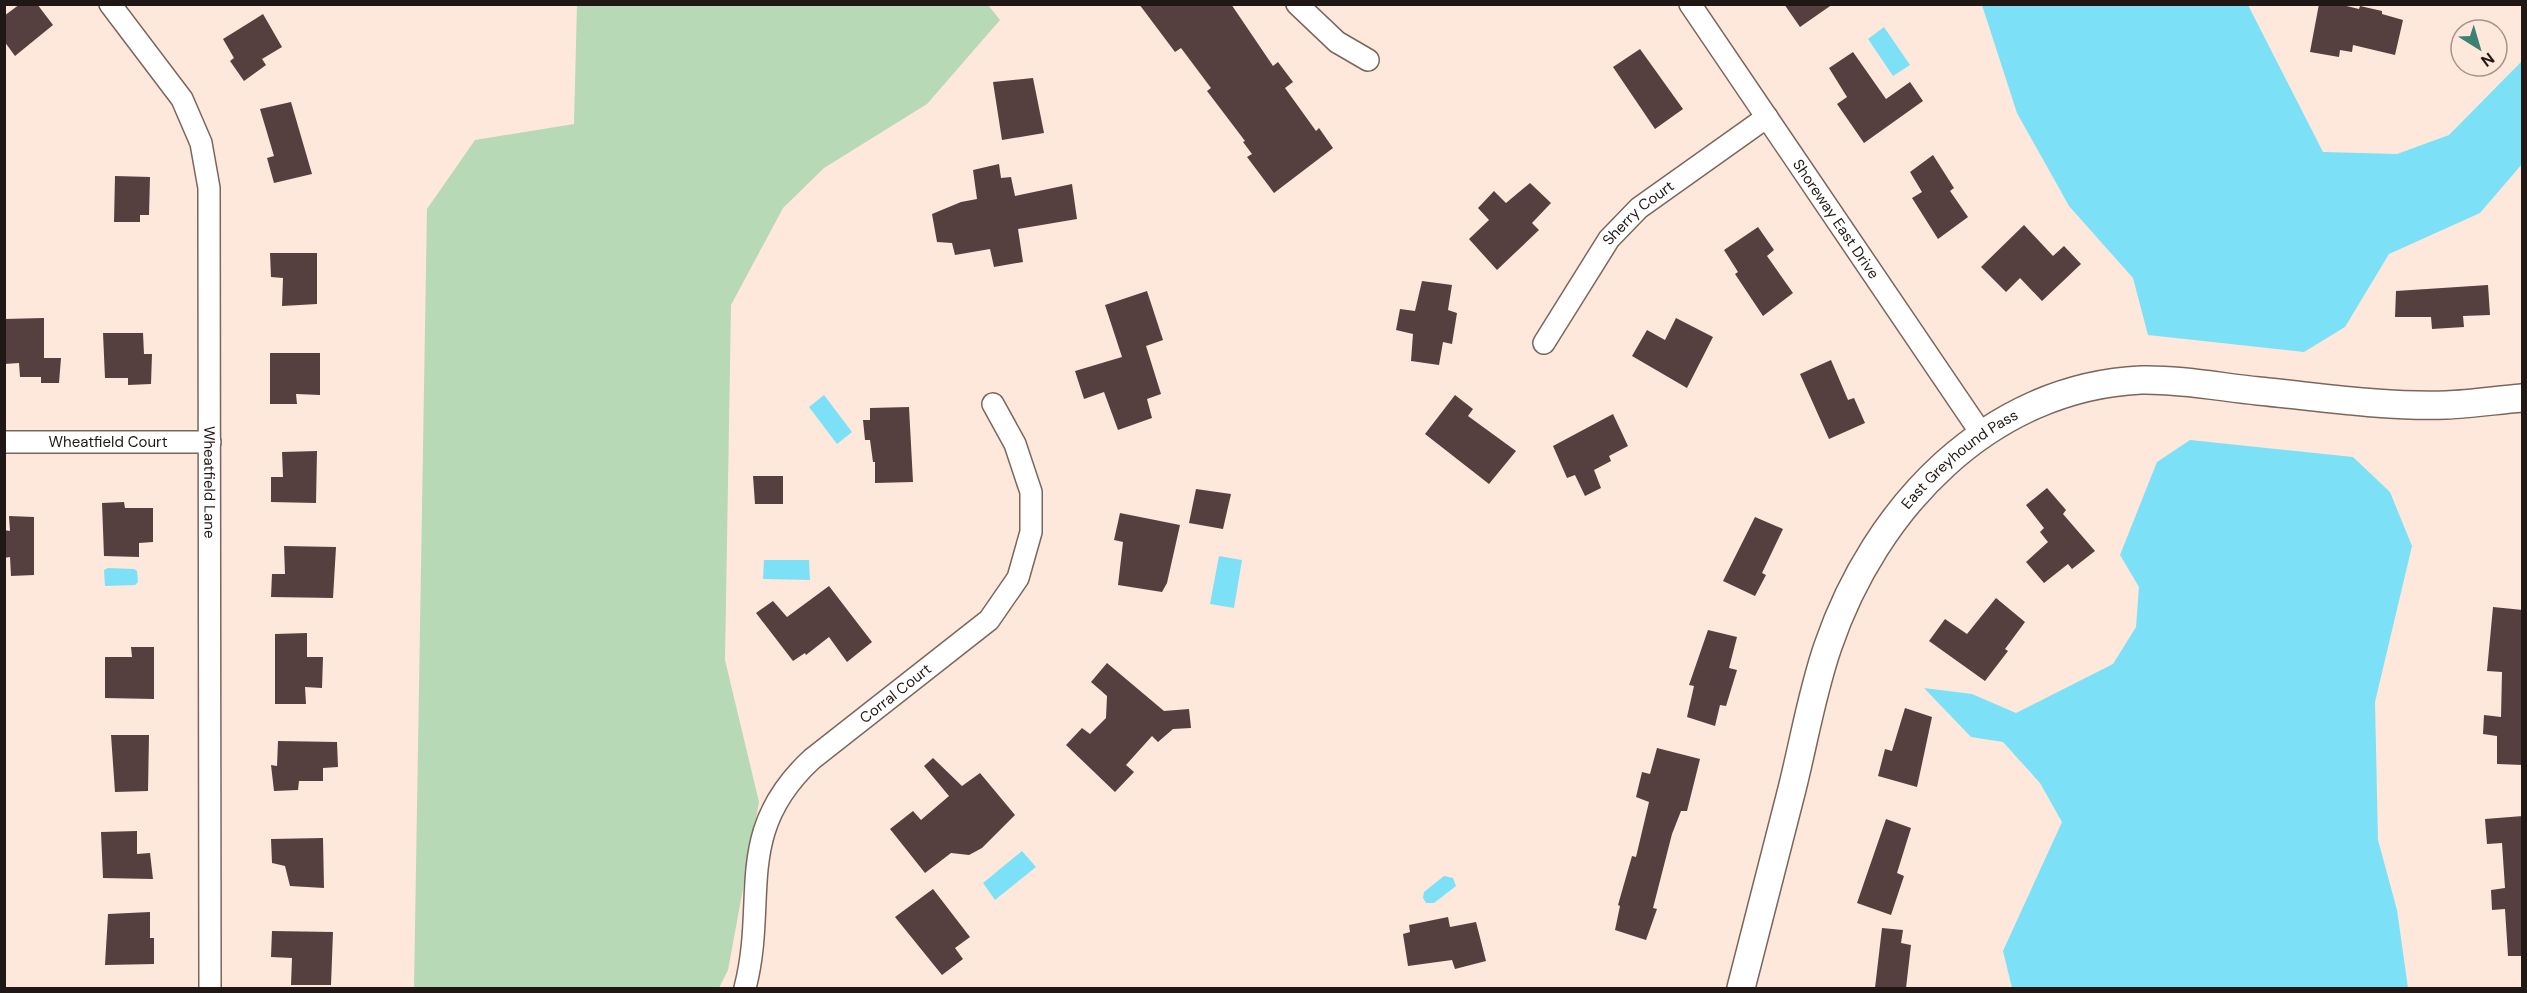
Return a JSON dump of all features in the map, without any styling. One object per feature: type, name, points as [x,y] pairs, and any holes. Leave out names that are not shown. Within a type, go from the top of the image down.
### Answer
[{"type":"street","name":"Wheatfield Lane","points":[[110,4],[182,99],[201,143],[209,188],[210,988]]},
{"type":"street","points":[[1296,4],[1337,42],[1368,60]]},
{"type":"street","name":"Shoreway East Drive","points":[[1690,4],[1981,433]]},
{"type":"street","name":"Sherry Court","points":[[1544,343],[1609,239],[1639,208],[1767,117]]},
{"type":"street","name":"East Greyhound Pass","points":[[1741,988],[1828,645],[1853,590],[1883,535],[1909,500],[1940,468],[1981,433],[2018,411],[2067,392],[2143,380],[2382,403],[2446,405],[2523,398]]},
{"type":"street","name":"Corral Court","points":[[745,988],[758,859],[764,829],[777,798],[791,778],[812,759],[989,620],[1018,578],[1031,532],[1031,492],[1015,444],[993,404]]},
{"type":"street","name":"Wheatfield Court","points":[[4,442],[210,442]]},
{"type":"green space","points":[[577,5],[988,5],[1000,20],[927,104],[824,168],[783,208],[731,305],[725,660],[759,802],[728,970],[719,988],[414,988],[427,209],[475,140],[574,124]]},
{"type":"water","points":[[1982,5],[2248,5],[2323,152],[2397,154],[2449,135],[2505,78],[2509,78],[2509,74],[2522,61],[2522,164],[2480,213],[2389,254],[2345,327],[2304,352],[2148,335],[2133,278],[2069,206],[2017,113]]},
{"type":"water","points":[[1884,27],[1910,65],[1893,76],[1868,39]]},
{"type":"water","points":[[824,395],[852,432],[837,444],[809,407]]},
{"type":"water","points":[[2190,440],[2353,457],[2390,492],[2412,546],[2375,702],[2378,840],[2397,910],[2408,988],[2012,988],[2003,951],[2062,822],[2040,783],[2003,742],[1971,737],[1924,688],[1972,694],[2016,713],[2113,664],[2136,627],[2139,587],[2120,555],[2157,462]]},
{"type":"water","points":[[1219,556],[1242,560],[1234,608],[1210,604]]},
{"type":"water","points":[[764,560],[809,560],[810,580],[763,579]]},
{"type":"water","points":[[108,568],[134,569],[137,571],[138,582],[135,585],[105,586],[104,570]]},
{"type":"water","points":[[1022,851],[1036,867],[995,900],[983,883]]},
{"type":"water","points":[[1444,876],[1453,878],[1456,886],[1434,903],[1426,903],[1423,898],[1424,892]]},
{"type":"building","points":[[20,4],[37,4],[53,25],[15,56],[4,41],[4,16]]},
{"type":"building","points":[[1139,4],[1231,4],[1273,66],[1278,62],[1293,82],[1285,88],[1316,131],[1319,128],[1333,148],[1274,193],[1247,157],[1252,154],[1243,142],[1245,141],[1207,91],[1211,88],[1181,48],[1175,52]]},
{"type":"building","points":[[1784,4],[1833,4],[1800,27]]},
{"type":"building","points":[[2319,4],[2338,4],[2359,9],[2360,6],[2382,11],[2382,14],[2403,20],[2395,55],[2353,45],[2352,52],[2340,50],[2339,57],[2310,52]]},
{"type":"building","points":[[263,14],[282,47],[262,59],[266,65],[244,81],[230,61],[234,58],[223,39]]},
{"type":"building","points":[[1640,49],[1683,109],[1655,129],[1613,67]]},
{"type":"building","points":[[1853,52],[1886,99],[1910,82],[1923,101],[1864,143],[1837,104],[1847,97],[1829,68]]},
{"type":"building","points":[[1033,78],[1044,133],[1002,140],[993,82]]},
{"type":"building","points":[[291,102],[312,174],[274,183],[267,158],[274,156],[260,109]]},
{"type":"building","points":[[1933,155],[1954,188],[1950,191],[1968,217],[1938,239],[1912,198],[1922,192],[1910,172]]},
{"type":"building","points":[[999,164],[1001,178],[1011,177],[1015,196],[1072,184],[1077,219],[1018,229],[1023,262],[994,267],[990,249],[955,255],[952,243],[937,242],[932,214],[961,202],[977,199],[973,170]]},
{"type":"building","points":[[115,176],[150,177],[149,215],[140,215],[140,222],[114,222]]},
{"type":"building","points":[[1530,183],[1551,203],[1532,223],[1539,230],[1497,270],[1469,239],[1489,220],[1478,208],[1494,191],[1506,203]]},
{"type":"building","points":[[2024,225],[2053,256],[2064,246],[2081,264],[2042,301],[2020,278],[2006,292],[1981,267]]},
{"type":"building","points":[[1758,227],[1774,250],[1767,256],[1793,293],[1763,316],[1735,274],[1738,272],[1724,250]]},
{"type":"building","points":[[270,253],[317,253],[317,304],[282,306],[283,278],[271,277]]},
{"type":"building","points":[[1422,281],[1452,285],[1448,310],[1457,313],[1452,344],[1443,342],[1439,365],[1411,361],[1413,334],[1396,330],[1400,309],[1415,311]]},
{"type":"building","points":[[2488,285],[2490,315],[2463,316],[2464,327],[2432,329],[2431,317],[2395,317],[2396,291]]},
{"type":"building","points":[[1147,291],[1163,340],[1146,346],[1161,394],[1147,399],[1152,418],[1118,430],[1104,392],[1084,399],[1075,371],[1122,357],[1105,305]]},
{"type":"building","points":[[44,318],[44,358],[61,358],[59,383],[41,383],[41,377],[20,377],[19,363],[4,364],[4,319]]},
{"type":"building","points":[[1676,318],[1713,337],[1687,388],[1632,356],[1647,330],[1665,340]]},
{"type":"building","points":[[103,333],[143,333],[144,354],[152,354],[151,384],[128,385],[128,378],[105,378]]},
{"type":"building","points":[[270,353],[320,353],[320,395],[296,394],[297,404],[270,404]]},
{"type":"building","points":[[1831,360],[1848,400],[1854,398],[1865,423],[1829,439],[1800,374]]},
{"type":"building","points":[[1455,395],[1473,409],[1468,416],[1516,451],[1489,484],[1425,434]]},
{"type":"building","points":[[909,407],[913,482],[875,483],[875,462],[873,462],[870,440],[865,440],[863,420],[870,420],[870,408]]},
{"type":"building","points":[[1613,414],[1628,446],[1609,456],[1611,461],[1594,470],[1601,488],[1585,496],[1575,475],[1567,478],[1553,446]]},
{"type":"building","points":[[317,451],[316,503],[271,502],[271,477],[283,477],[282,452]]},
{"type":"building","points":[[753,476],[783,476],[783,504],[755,504]]},
{"type":"building","points":[[2047,488],[2066,510],[2063,514],[2095,551],[2072,569],[2068,564],[2044,583],[2026,562],[2048,542],[2040,532],[2044,528],[2026,505]]},
{"type":"building","points":[[1196,489],[1231,494],[1223,529],[1189,523]]},
{"type":"building","points":[[124,502],[125,508],[153,508],[153,542],[139,543],[139,557],[104,556],[102,503]]},
{"type":"building","points":[[1120,513],[1180,525],[1167,583],[1162,592],[1118,585],[1123,542],[1114,540]]},
{"type":"building","points":[[9,516],[34,517],[34,575],[11,576],[10,557],[4,558],[4,530],[10,531]]},
{"type":"building","points":[[1755,517],[1783,529],[1762,573],[1766,575],[1755,596],[1723,581]]},
{"type":"building","points":[[284,546],[336,547],[333,598],[271,597],[272,574],[285,574]]},
{"type":"building","points":[[829,586],[872,642],[847,662],[829,637],[806,655],[805,653],[793,661],[756,613],[773,601],[787,617]]},
{"type":"building","points":[[1996,598],[2025,622],[2005,649],[2008,651],[1985,681],[1929,641],[1945,619],[1967,634]]},
{"type":"building","points":[[2493,607],[2523,610],[2523,765],[2497,764],[2497,736],[2483,734],[2484,715],[2501,717],[2502,672],[2487,671]]},
{"type":"building","points":[[1708,630],[1737,637],[1729,668],[1737,670],[1726,706],[1720,705],[1715,726],[1687,717],[1694,686],[1689,685]]},
{"type":"building","points":[[307,633],[307,657],[323,657],[322,688],[305,687],[306,704],[275,704],[275,634]]},
{"type":"building","points":[[131,647],[154,647],[154,699],[105,698],[105,657],[132,657]]},
{"type":"building","points":[[1107,663],[1164,711],[1189,709],[1191,728],[1173,729],[1158,742],[1152,736],[1126,765],[1134,772],[1115,792],[1066,745],[1082,728],[1090,734],[1106,718],[1107,696],[1091,682]]},
{"type":"building","points":[[1905,708],[1932,717],[1917,787],[1878,776],[1885,749],[1892,751]]},
{"type":"building","points":[[111,735],[149,735],[148,791],[115,792]]},
{"type":"building","points":[[278,741],[337,742],[338,767],[323,768],[323,781],[299,781],[298,790],[274,791],[271,765],[277,766]]},
{"type":"building","points":[[1657,748],[1700,759],[1687,811],[1681,811],[1672,834],[1653,908],[1657,909],[1646,940],[1615,930],[1620,906],[1618,905],[1632,856],[1636,857],[1649,802],[1636,797],[1642,772],[1650,774]]},
{"type":"building","points":[[933,758],[962,786],[980,773],[1015,815],[982,848],[969,855],[951,853],[925,873],[890,829],[913,811],[921,820],[949,796],[924,766]]},
{"type":"building","points":[[2523,816],[2523,956],[2508,956],[2505,909],[2492,910],[2491,890],[2505,888],[2502,843],[2487,844],[2485,819]]},
{"type":"building","points":[[1886,819],[1911,828],[1897,873],[1904,876],[1891,915],[1857,903]]},
{"type":"building","points":[[137,831],[137,854],[150,853],[153,879],[103,878],[101,832]]},
{"type":"building","points":[[323,838],[324,888],[290,886],[285,866],[272,863],[271,839]]},
{"type":"building","points":[[933,889],[970,937],[955,948],[963,959],[942,975],[895,917]]},
{"type":"building","points":[[150,912],[150,938],[154,938],[154,964],[105,965],[108,914]]},
{"type":"building","points":[[1448,917],[1450,927],[1476,922],[1486,961],[1455,969],[1452,960],[1408,966],[1403,934],[1410,932],[1409,925]]},
{"type":"building","points":[[1882,928],[1903,930],[1901,943],[1911,945],[1906,988],[1875,988]]},
{"type":"building","points":[[272,931],[333,932],[331,985],[291,985],[292,958],[271,957]]}]
